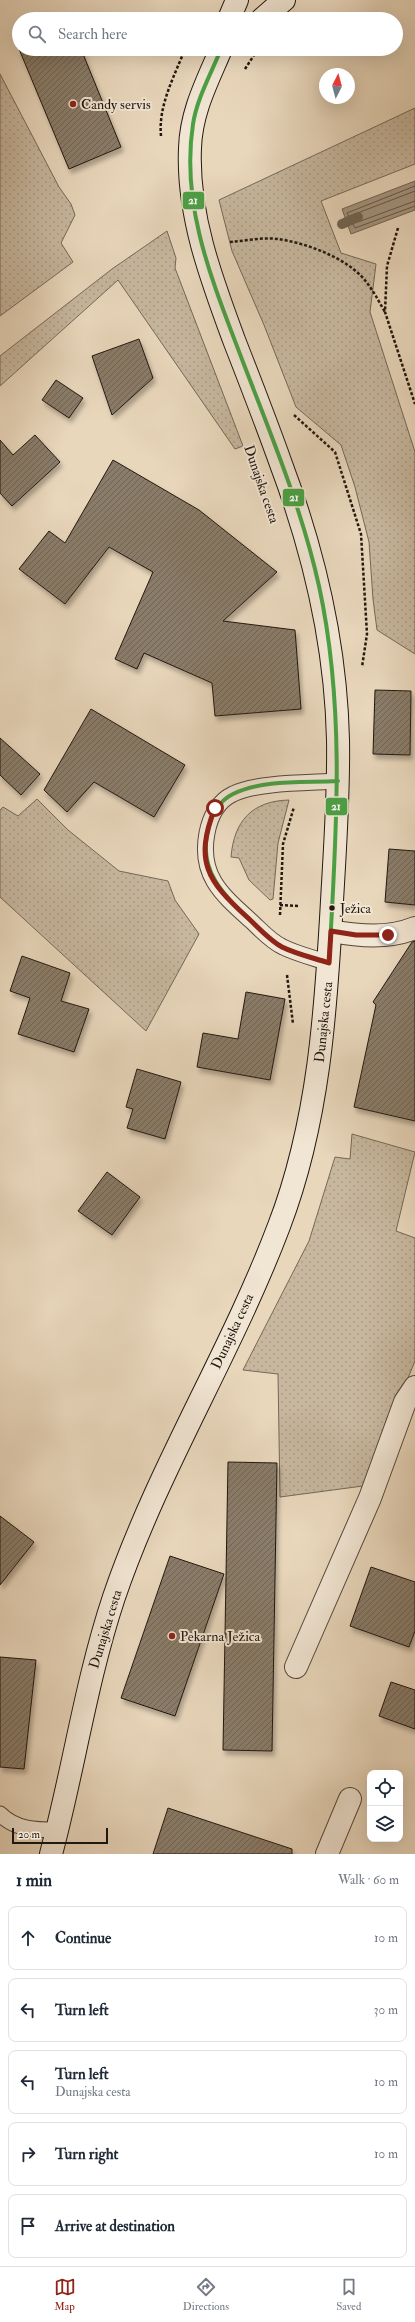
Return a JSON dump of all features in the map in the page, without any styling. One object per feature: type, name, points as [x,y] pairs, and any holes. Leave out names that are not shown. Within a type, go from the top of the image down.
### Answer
[{"type":"main road","points":[[232,12],[237,0]]},
{"type":"main road","points":[[270,12],[284,0]]},
{"type":"main road","name":"Dunajska cesta","points":[[51,1854],[84,1702],[115,1595],[156,1490],[262,1268],[291,1190],[305,1141],[321,1051],[329,963],[338,781],[336,701],[319,587],[289,485],[222,307],[199,235],[193,202],[190,169],[192,125],[204,86],[218,56]]},
{"type":"main road","points":[[331,931],[356,935],[388,935],[415,928]]},
{"type":"main road","points":[[296,1667],[370,1498],[405,1402],[415,1387]]},
{"type":"main road","points":[[327,1854],[350,1799]]},
{"type":"lane","points":[[329,963],[282,947],[227,899],[215,884],[207,867],[205,846],[208,826],[215,808],[232,794],[255,788],[338,781]]},
{"type":"lane","points":[[0,1814],[9,1822],[32,1830],[57,1830]]},
{"type":"path","points":[[160,123],[163,108],[182,56]]},
{"type":"path","points":[[242,74],[254,56]]},
{"type":"path","points":[[385,312],[388,266],[398,228]]},
{"type":"path","points":[[226,242],[277,239],[294,243],[338,260],[351,267],[363,278],[385,312],[415,404]]},
{"type":"path","points":[[280,920],[284,844],[296,803]]},
{"type":"path","points":[[280,905],[300,906]]},
{"type":"shaded area","points":[[0,74],[59,187],[71,204],[75,215],[61,243],[73,262],[0,316]]},
{"type":"shaded area","points":[[415,108],[415,164],[321,201],[341,253],[376,264],[370,312],[415,452],[415,654],[377,630],[369,542],[355,487],[341,445],[296,407],[264,325],[232,251],[219,200]]},
{"type":"shaded area","points":[[167,231],[176,258],[175,268],[243,446],[235,449],[118,280],[0,386],[0,356],[112,269]]},
{"type":"shaded area","points":[[37,799],[68,830],[119,871],[168,881],[175,900],[199,934],[146,1031],[0,897],[0,810],[3,807],[18,816]]},
{"type":"shaded area","points":[[289,800],[278,843],[273,899],[270,900],[249,880],[239,858],[231,857],[233,844],[236,833],[247,815],[265,804]]},
{"type":"shaded area","points":[[352,1134],[415,1152],[396,1231],[415,1238],[415,1361],[363,1486],[280,1497],[278,1374],[243,1370],[309,1241],[335,1157],[350,1159]]},
{"type":"water","points":[[415,181],[415,210],[351,234],[342,209]]},
{"type":"building","name":"Candy servis","points":[[22,56],[84,56],[121,147],[69,169]]},
{"type":"building","points":[[139,339],[153,378],[112,415],[92,356]]},
{"type":"building","points":[[56,380],[83,398],[69,418],[42,400]]},
{"type":"building","points":[[35,435],[60,462],[12,506],[0,493],[0,440],[13,455]]},
{"type":"building","points":[[113,460],[199,510],[277,572],[223,621],[295,630],[301,709],[215,716],[212,683],[144,653],[137,669],[115,659],[153,572],[109,547],[65,604],[19,569],[49,531],[65,543]]},
{"type":"building","points":[[375,690],[411,691],[410,755],[373,754]]},
{"type":"building","points":[[91,709],[185,765],[154,817],[94,782],[67,812],[44,790]]},
{"type":"building","points":[[0,738],[40,774],[21,795],[0,775]]},
{"type":"building","points":[[389,849],[415,851],[415,905],[385,902]]},
{"type":"building","points":[[415,941],[415,1121],[354,1107],[376,1005],[373,1002],[412,942]]},
{"type":"building","points":[[22,956],[70,973],[61,1001],[89,1009],[74,1052],[18,1034],[30,998],[10,991]]},
{"type":"building","points":[[246,992],[285,999],[270,1080],[197,1067],[203,1033],[238,1039]]},
{"type":"building","points":[[137,1069],[181,1082],[165,1139],[127,1128],[133,1109],[126,1107]]},
{"type":"building","points":[[107,1172],[140,1197],[112,1235],[78,1211]]},
{"type":"building","points":[[228,1462],[277,1463],[272,1751],[223,1750]]},
{"type":"building","points":[[0,1516],[34,1542],[0,1585]]},
{"type":"building","name":"Pekarna Ježica","points":[[170,1556],[224,1574],[175,1716],[121,1698]]},
{"type":"building","points":[[371,1567],[415,1582],[415,1631],[409,1647],[350,1626]]},
{"type":"building","points":[[0,1657],[36,1660],[24,1769],[0,1767]]},
{"type":"building","points":[[391,1682],[415,1690],[415,1729],[379,1716]]},
{"type":"building","points":[[168,1808],[292,1849],[292,1854],[153,1854]]},
{"type":"waterway","points":[[342,224],[358,217]]},
{"type":"transit line","name":"21","points":[[218,56],[201,95],[195,114],[190,155],[191,186],[195,216],[211,275],[285,472],[304,529],[319,586],[333,680],[336,727],[336,821],[329,963]]},
{"type":"transit line","name":"21","points":[[329,963],[298,954],[280,946],[240,911],[215,881],[207,857],[206,844],[209,824],[216,809],[224,800],[233,794],[245,789],[271,784],[338,781]]},
{"type":"place","name":"Candy servis","points":[[73,104]]},
{"type":"place","name":"Ježica","points":[[332,908]]},
{"type":"place","name":"Pekarna Ježica","points":[[172,1636]]},
{"type":"route","points":[[215,808],[208,826],[205,846],[207,867],[215,884],[227,899],[282,947],[329,963],[331,931],[356,935],[388,935]]}]
